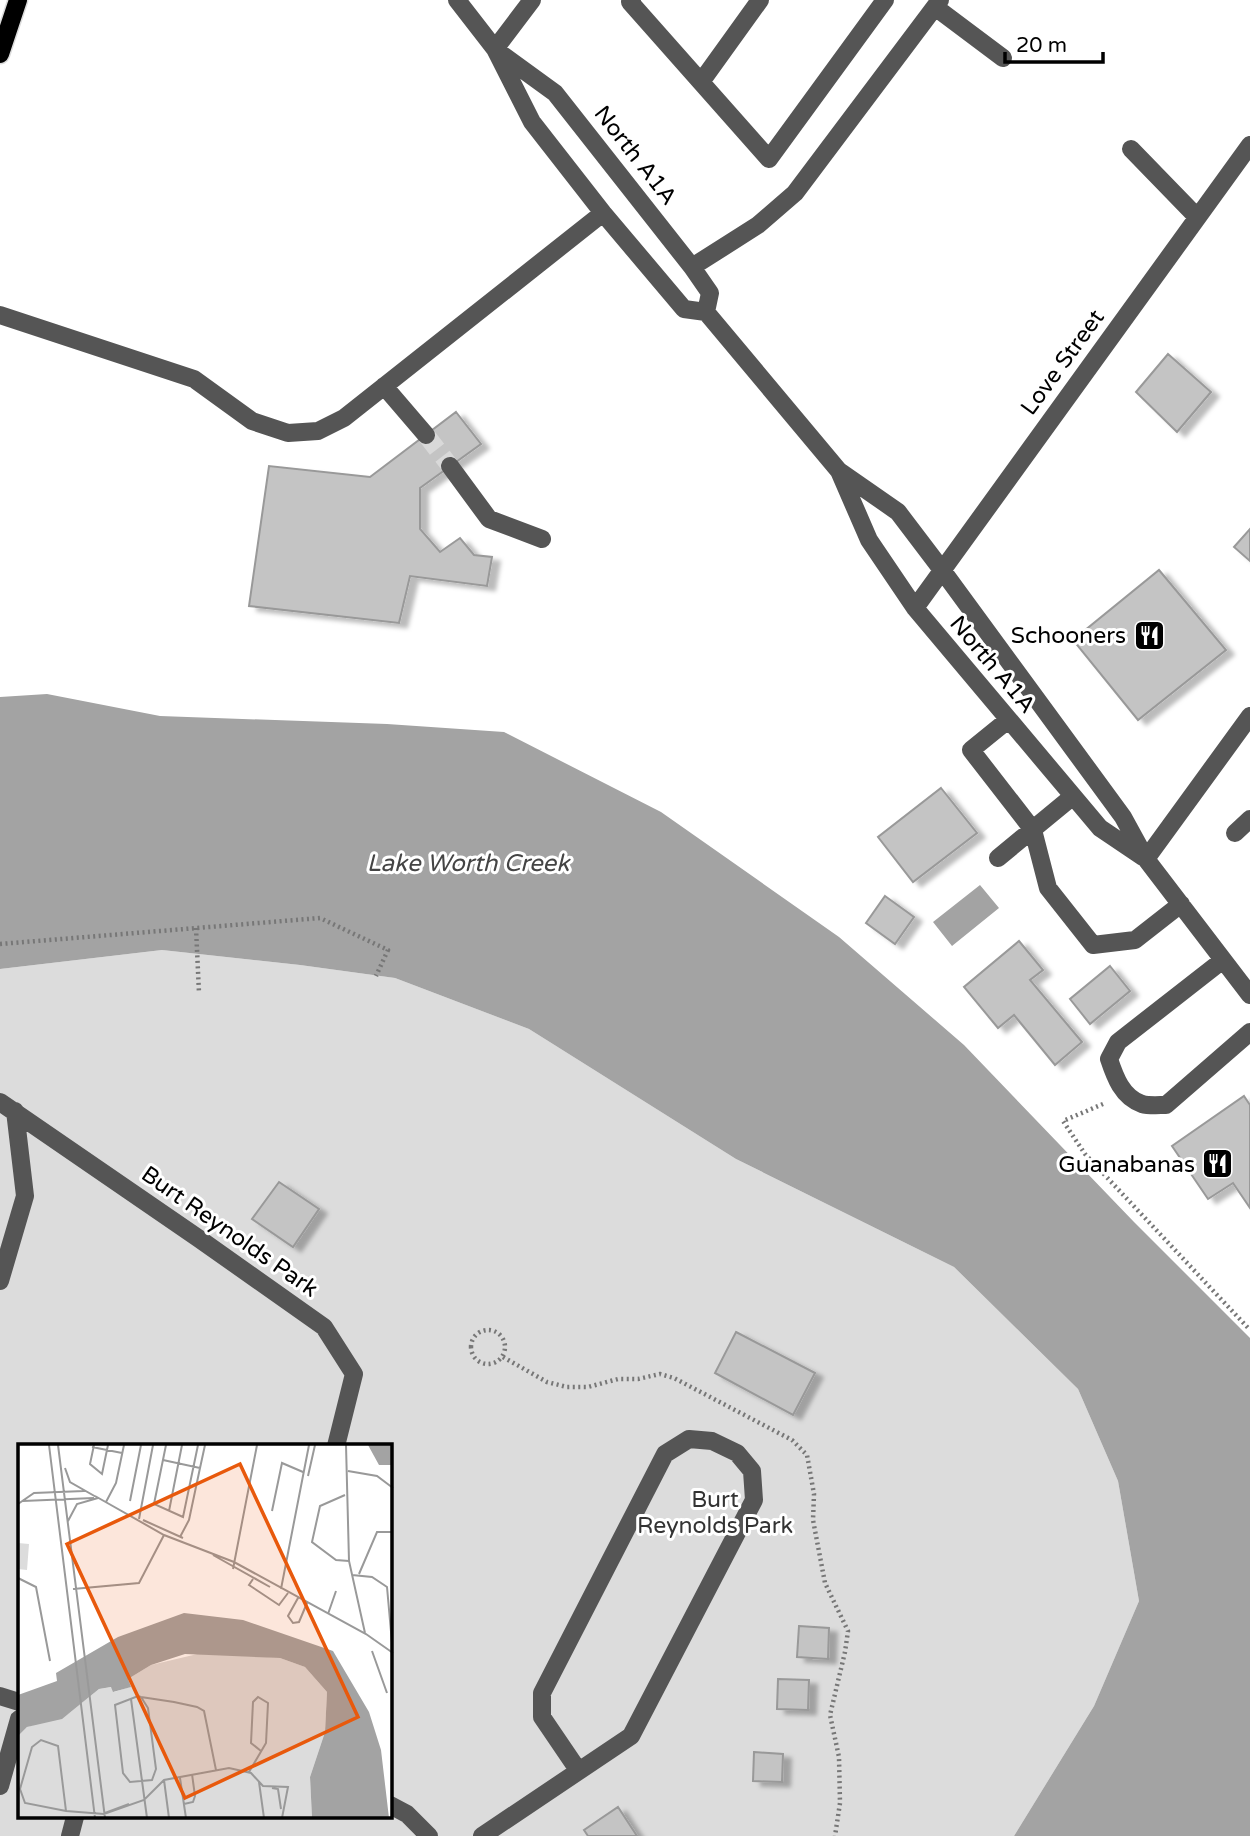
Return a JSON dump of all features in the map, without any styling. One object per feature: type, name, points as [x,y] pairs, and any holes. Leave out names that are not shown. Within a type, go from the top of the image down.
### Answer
[{"type":"main road","points":[[0,54],[18,0]]},
{"type":"street","name":"North A1A","points":[[457,0],[495,49],[532,122],[603,213],[684,309],[706,312],[839,471],[898,512],[1124,817],[1146,859],[1250,995]]},
{"type":"street","points":[[495,49],[531,0]]},
{"type":"street","points":[[632,0],[630,2],[769,159],[885,0]]},
{"type":"street","points":[[701,82],[760,0]]},
{"type":"street","points":[[692,267],[758,225],[795,193],[938,4],[1003,58]]},
{"type":"street","name":"North A1A","points":[[495,49],[555,93],[710,293],[706,312]]},
{"type":"street","name":"Love Street","points":[[915,608],[1250,145]]},
{"type":"street","points":[[1131,149],[1197,217]]},
{"type":"street","points":[[0,315],[194,379],[252,421],[288,433],[318,431],[344,418],[603,213]]},
{"type":"street","points":[[384,386],[426,435]]},
{"type":"street","points":[[450,466],[489,519],[542,539]]},
{"type":"street","name":"North A1A","points":[[839,471],[870,540],[915,608],[1100,828],[1146,859]]},
{"type":"street","points":[[1146,859],[1250,716]]},
{"type":"street","points":[[1008,720],[971,750],[1033,830],[1048,888],[1093,945],[1135,940],[1181,904]]},
{"type":"street","points":[[998,858],[1072,797]]},
{"type":"street","points":[[1235,832],[1250,819]]},
{"type":"street","points":[[1223,960],[1118,1042],[1109,1059],[1114,1077],[1125,1094],[1143,1105],[1166,1105],[1250,1032]]},
{"type":"street","points":[[0,1281],[25,1196],[7,1107]]},
{"type":"street","name":"Burt Reynolds Park","points":[[7,1107],[324,1327],[354,1374],[336,1444]]},
{"type":"street","points":[[482,1836],[631,1736],[754,1500],[752,1471],[737,1453],[712,1441],[689,1439],[666,1454],[542,1693],[542,1717],[578,1770]]},
{"type":"street","points":[[0,1696],[18,1702]]},
{"type":"street","points":[[0,1786],[18,1723]]},
{"type":"street","points":[[392,1806],[407,1814],[429,1836]]},
{"type":"street","points":[[70,1836],[75,1818]]},
{"type":"path","points":[[0,944],[320,918],[388,950],[376,976]]},
{"type":"path","points":[[196,928],[199,993]]},
{"type":"path","points":[[1125,1094],[1063,1121],[1085,1154],[1250,1330]]},
{"type":"path","points":[[484,1330],[497,1332],[505,1343],[503,1357],[491,1365],[478,1362],[470,1351],[473,1338],[484,1330]]},
{"type":"green space","name":"Burt Reynolds Park","points":[[162,950],[300,965],[395,978],[529,1029],[736,1159],[954,1267],[1078,1389],[1118,1481],[1139,1601],[1094,1706],[1014,1836],[0,1836],[0,969]]},
{"type":"water","name":"Lake Worth Creek","points":[[47,694],[160,716],[387,724],[504,732],[661,812],[839,937],[964,1045],[1250,1338],[1250,1836],[1014,1836],[1094,1706],[1139,1601],[1118,1481],[1078,1389],[954,1267],[736,1159],[529,1029],[395,978],[162,950],[0,969],[0,697]]},
{"type":"water","points":[[980,885],[999,908],[952,946],[933,922]]},
{"type":"building","points":[[1168,354],[1211,392],[1177,432],[1136,392]]},
{"type":"building","points":[[456,412],[481,444],[420,488],[420,529],[440,552],[460,538],[474,555],[492,557],[487,586],[410,576],[399,623],[249,606],[269,466],[370,477]]},
{"type":"building","points":[[1250,529],[1250,561],[1234,547]]},
{"type":"building","points":[[1159,570],[1226,650],[1138,720],[1073,640]]},
{"type":"building","points":[[941,788],[977,833],[913,882],[878,837]]},
{"type":"building","points":[[885,896],[914,917],[895,944],[866,923]]},
{"type":"building","points":[[1019,941],[1043,970],[1030,980],[1082,1042],[1055,1065],[1014,1015],[998,1028],[964,987]]},
{"type":"building","points":[[1110,966],[1130,991],[1090,1024],[1070,999]]},
{"type":"building","name":"Guanabanas","points":[[1244,1096],[1250,1105],[1250,1208],[1233,1183],[1208,1199],[1172,1146]]},
{"type":"building","points":[[279,1182],[319,1209],[293,1247],[252,1219]]},
{"type":"building","points":[[736,1332],[815,1373],[793,1415],[715,1373]]},
{"type":"building","points":[[799,1626],[829,1628],[828,1659],[797,1657]]},
{"type":"building","points":[[778,1679],[809,1680],[808,1710],[777,1709]]},
{"type":"building","points":[[754,1752],[783,1754],[782,1782],[753,1781]]},
{"type":"building","points":[[618,1807],[637,1836],[588,1836],[584,1830]]},
{"type":"tunnel","points":[[426,435],[450,466]]},
{"type":"place","name":"Schooners","points":[[1149,635]]},
{"type":"place","name":"Guanabanas","points":[[1218,1164]]}]
